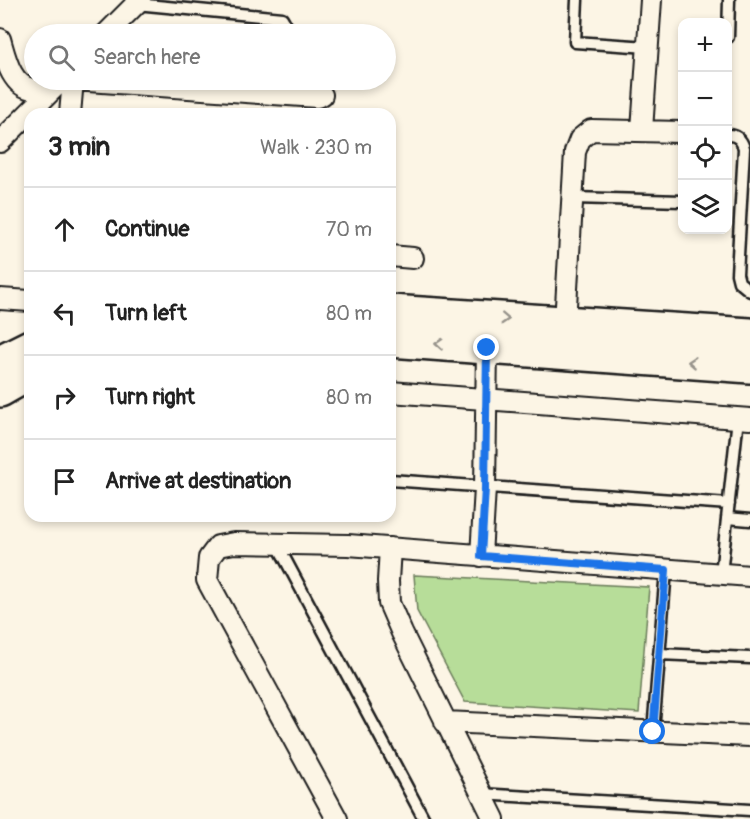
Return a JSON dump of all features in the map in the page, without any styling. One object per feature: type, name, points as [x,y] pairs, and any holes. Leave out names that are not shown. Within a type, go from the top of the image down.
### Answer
[{"type":"highway","points":[[396,312],[750,335]]},
{"type":"highway","points":[[565,323],[569,335],[583,348],[620,357]]},
{"type":"highway","points":[[396,340],[750,366]]},
{"type":"highway","points":[[0,362],[24,350]]},
{"type":"highway","points":[[0,390],[24,376]]},
{"type":"street","points":[[642,130],[651,0]]},
{"type":"street","points":[[116,24],[138,2]]},
{"type":"street","points":[[0,39],[17,82],[24,86]]},
{"type":"street","points":[[37,108],[56,90]]},
{"type":"street","points":[[67,90],[69,108]]},
{"type":"street","points":[[207,90],[317,97],[319,90]]},
{"type":"street","points":[[0,142],[24,120]]},
{"type":"street","points":[[565,323],[575,152],[580,139],[591,129],[678,132]]},
{"type":"street","points":[[396,257],[413,258]]},
{"type":"street","points":[[0,298],[24,300]]},
{"type":"street","points":[[481,556],[485,488],[487,348]]},
{"type":"street","points":[[396,392],[744,419]]},
{"type":"street","points":[[337,819],[207,580],[209,558],[218,546],[234,543],[348,545],[750,576]]},
{"type":"street","points":[[390,548],[389,603],[494,819]]},
{"type":"street","points":[[445,722],[750,736]]},
{"type":"lane","points":[[578,0],[575,42],[648,47]]},
{"type":"lane","points":[[729,0],[729,18]]},
{"type":"lane","points":[[138,2],[282,18],[285,24]]},
{"type":"lane","points":[[732,135],[741,140],[744,148],[737,274],[739,282],[750,291]]},
{"type":"lane","points":[[573,198],[678,201]]},
{"type":"lane","points":[[721,574],[729,504],[744,419]]},
{"type":"lane","points":[[396,481],[729,504]]},
{"type":"lane","points":[[727,518],[750,520]]},
{"type":"lane","points":[[277,544],[424,819]]},
{"type":"lane","points":[[653,732],[666,570]]},
{"type":"lane","points":[[659,654],[750,658]]},
{"type":"lane","points":[[481,794],[750,810]]},
{"type":"green space","points":[[414,575],[649,587],[639,713],[465,702],[417,611]]},
{"type":"route","points":[[487,348],[485,488],[481,556],[666,570],[653,732]]}]
